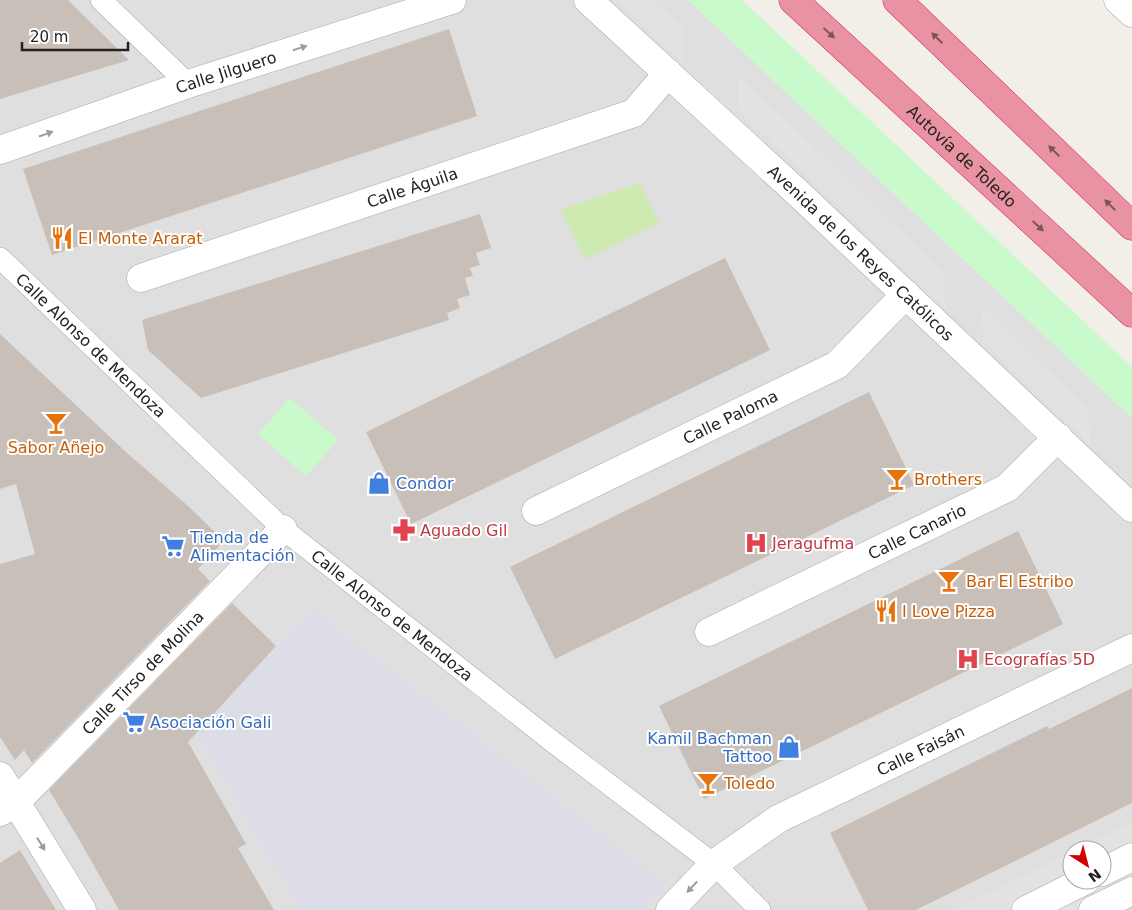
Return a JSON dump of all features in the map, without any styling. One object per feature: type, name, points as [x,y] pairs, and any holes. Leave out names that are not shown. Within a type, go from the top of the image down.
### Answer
[{"type":"highway","name":"Autovía de Toledo","points":[[793,0],[1132,313]]},
{"type":"highway","points":[[897,0],[1132,226]]},
{"type":"street","points":[[101,0],[188,84]]},
{"type":"street","name":"Calle Jilguero","points":[[0,150],[188,84],[452,0]]},
{"type":"street","name":"Avenida de los Reyes Católicos","points":[[588,0],[906,294],[1132,508]]},
{"type":"street","points":[[1118,0],[1132,13]]},
{"type":"street","name":"Calle Águila","points":[[141,278],[634,114],[668,73]]},
{"type":"street","name":"Calle Alonso de Mendoza","points":[[0,258],[283,529],[553,742],[714,864],[760,910]]},
{"type":"street","name":"Calle Paloma","points":[[536,511],[837,365],[906,294]]},
{"type":"street","name":"Calle Canario","points":[[709,632],[1007,488],[1058,437]]},
{"type":"street","name":"Calle Tirso de Molina","points":[[8,807],[283,529]]},
{"type":"street","name":"Calle Faisán","points":[[670,910],[714,864],[778,819],[1132,648]]},
{"type":"street","points":[[0,776],[8,807],[82,910]]},
{"type":"street","points":[[1112,867],[1132,857]]},
{"type":"street","points":[[1026,910],[1066,890]]},
{"type":"street","points":[[1093,910],[1132,891]]},
{"type":"shaded area","points":[[0,0],[688,0],[1132,418],[1132,910],[0,910]]},
{"type":"shaded area","points":[[617,0],[653,0],[684,29],[684,64]]},
{"type":"shaded area","points":[[738,75],[944,272],[945,307],[738,110]]},
{"type":"shaded area","points":[[982,307],[1089,409],[1090,444],[983,342]]},
{"type":"shaded area","points":[[312,608],[666,884],[641,910],[300,910],[196,733]]},
{"type":"shaded area","points":[[1132,822],[1132,848],[1112,857],[1112,840],[1096,840]]},
{"type":"shaded area","points":[[1062,857],[1062,882],[1006,910],[955,910]]},
{"type":"shaded area","points":[[1132,866],[1132,879],[1112,889],[1112,876]]},
{"type":"shaded area","points":[[1083,890],[1110,890],[1071,910],[1043,910]]},
{"type":"green space","points":[[688,0],[742,0],[1132,367],[1132,418]]},
{"type":"green space","points":[[640,183],[659,223],[585,259],[560,210]]},
{"type":"green space","points":[[290,398],[338,440],[306,476],[258,434]]},
{"type":"building","points":[[0,0],[68,0],[129,60],[0,99]]},
{"type":"building","points":[[449,29],[477,116],[52,255],[23,169]]},
{"type":"building","points":[[480,214],[491,248],[476,253],[480,265],[470,268],[473,276],[465,278],[470,295],[457,299],[460,308],[447,313],[449,320],[201,398],[148,350],[142,320]]},
{"type":"building","points":[[725,258],[770,350],[411,524],[366,432]]},
{"type":"building","points":[[0,334],[224,541],[198,569],[210,581],[32,763],[24,750],[15,760],[0,737],[0,564],[35,554],[16,484],[0,489]]},
{"type":"building","points":[[869,392],[914,485],[555,659],[510,567]]},
{"type":"building","points":[[1018,531],[1063,624],[704,799],[659,706]]},
{"type":"building","points":[[232,603],[276,646],[188,742],[246,844],[238,848],[274,910],[119,910],[49,790]]},
{"type":"building","points":[[1132,688],[1132,803],[916,910],[868,910],[830,833],[1047,726],[1049,729]]},
{"type":"building","points":[[20,850],[56,910],[0,910],[0,863]]},
{"type":"place","name":"El Monte Ararat","points":[[62,238]]},
{"type":"place","name":"Sabor Añejo","points":[[56,423]]},
{"type":"place","name":"Brothers","points":[[897,479]]},
{"type":"place","name":"Condor","points":[[379,483]]},
{"type":"place","name":"Aguado Gil","points":[[404,530]]},
{"type":"place","name":"Jeragufma","points":[[756,543]]},
{"type":"place","name":"Tienda de Alimentación","points":[[173,546]]},
{"type":"place","name":"Bar El Estribo","points":[[949,581]]},
{"type":"place","name":"I Love Pizza","points":[[886,611]]},
{"type":"place","name":"Ecografías 5D","points":[[968,659]]},
{"type":"place","name":"Asociación Gali","points":[[134,722]]},
{"type":"place","name":"Kamil Bachman Tattoo","points":[[789,747]]},
{"type":"place","name":"Toledo","points":[[708,783]]}]
